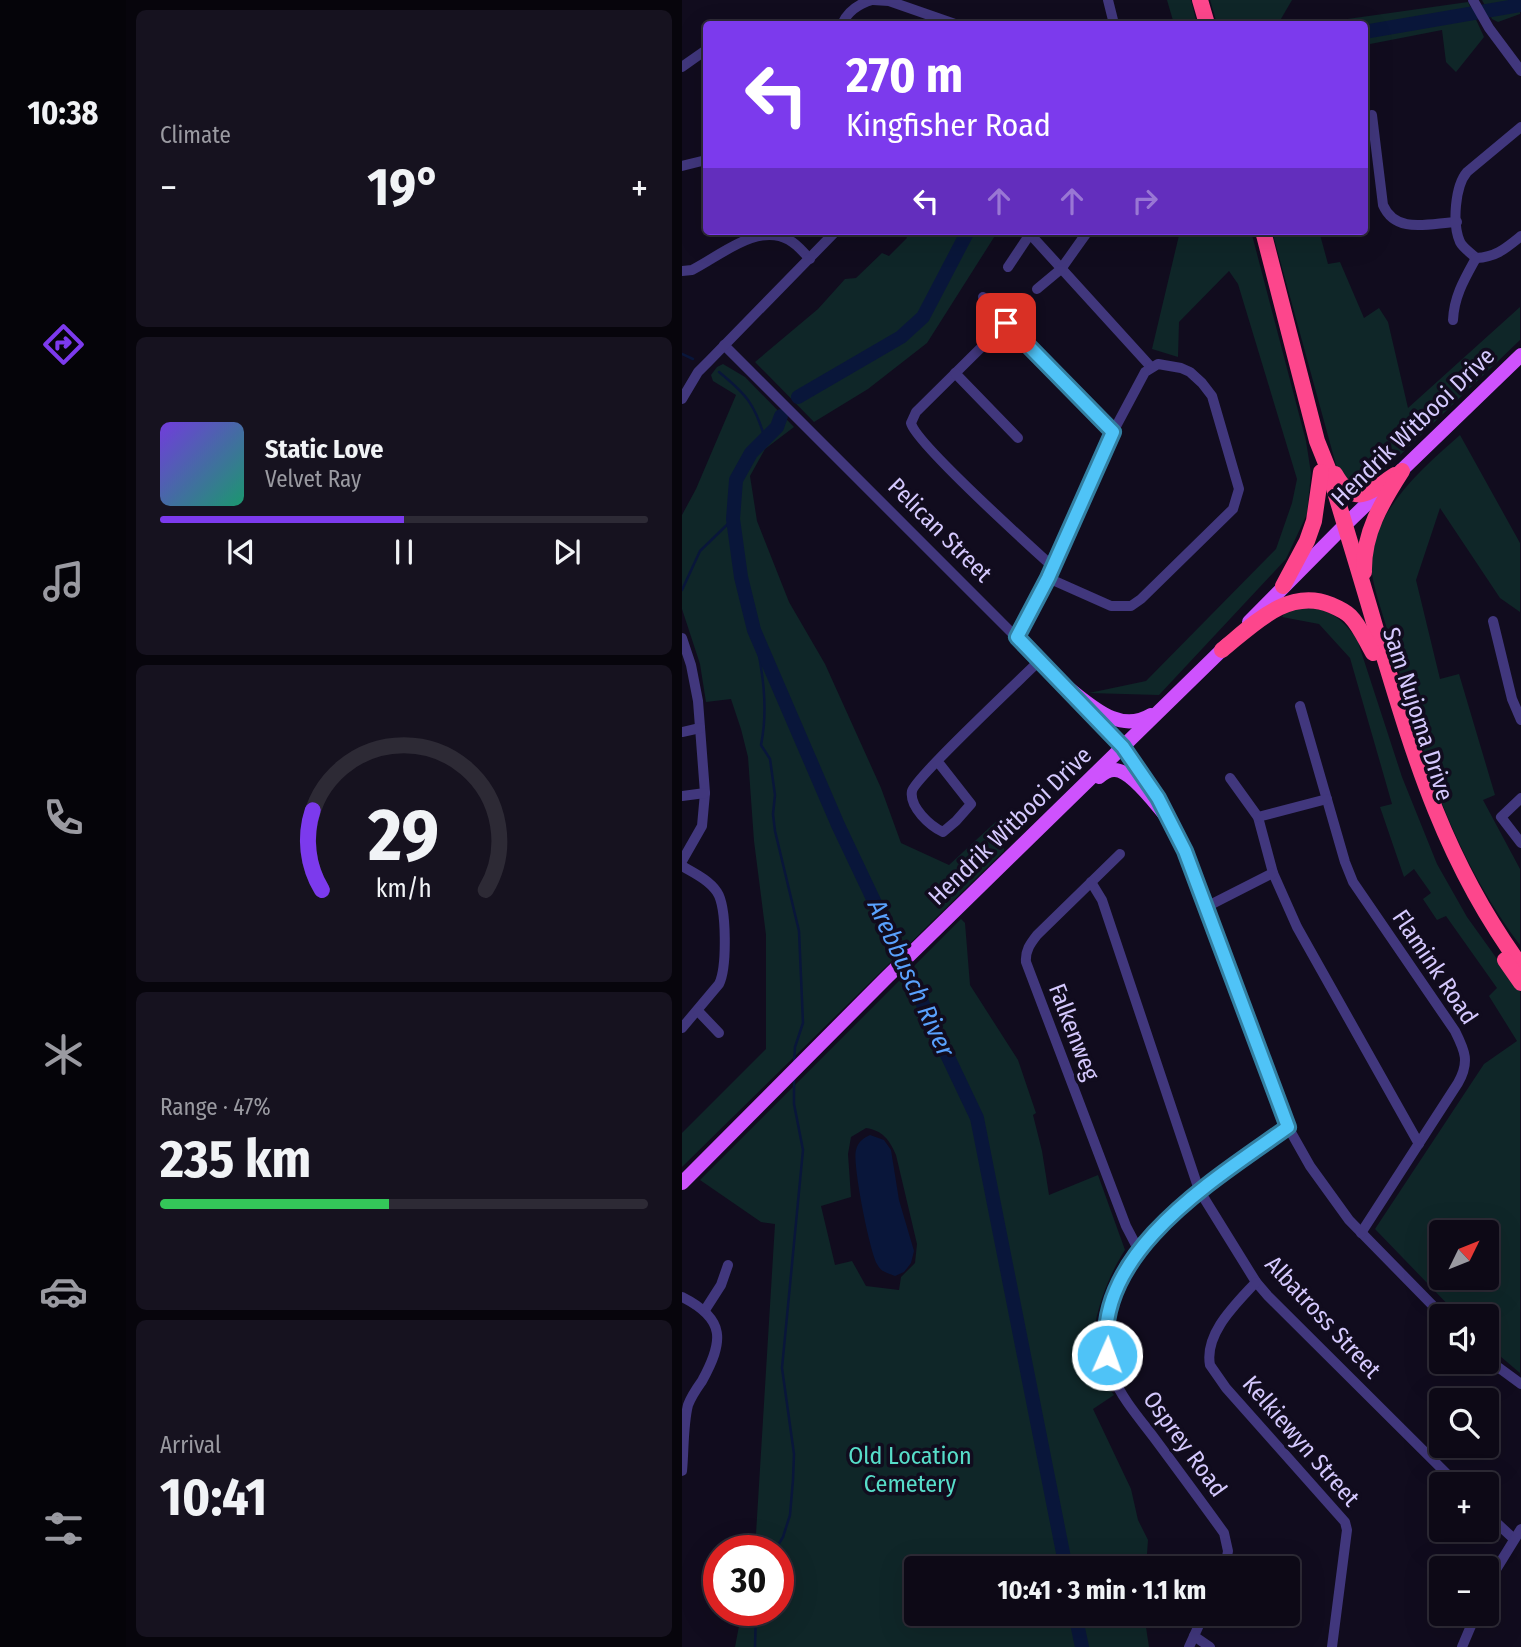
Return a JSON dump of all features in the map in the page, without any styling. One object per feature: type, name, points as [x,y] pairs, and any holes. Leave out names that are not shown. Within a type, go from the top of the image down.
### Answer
[{"type":"highway","points":[[1200,0],[1206,21]]},
{"type":"highway","name":"Sam Nujoma Drive","points":[[1264,235],[1373,653],[1400,745],[1429,822],[1460,887],[1520,983]]},
{"type":"highway","points":[[1317,441],[1343,488],[1352,494],[1369,492],[1402,471]]},
{"type":"highway","name":"Sam Nujoma Drive","points":[[1317,441],[1321,472],[1365,592],[1410,746],[1439,823],[1464,876],[1497,933],[1520,965]]},
{"type":"highway","points":[[1365,592],[1364,559],[1368,538],[1381,504],[1402,471]]},
{"type":"highway","points":[[1283,586],[1307,541],[1314,521],[1321,472]]},
{"type":"highway","points":[[1222,650],[1278,607],[1310,600],[1345,611],[1353,619],[1373,653]]},
{"type":"main road","name":"Hendrik Witbooi Drive","points":[[682,1183],[886,978],[1520,355]]},
{"type":"main road","points":[[1064,685],[1107,716],[1121,722],[1139,721],[1162,707]]},
{"type":"main road","points":[[1068,801],[1102,774],[1118,770],[1130,777],[1167,817]]},
{"type":"street","points":[[844,21],[856,6],[872,0],[889,1],[946,21]]},
{"type":"street","points":[[1108,0],[1113,21]]},
{"type":"street","points":[[1473,0],[1489,28],[1520,71]]},
{"type":"street","points":[[682,67],[703,52]]},
{"type":"street","points":[[1372,115],[1383,205],[1392,220],[1409,225],[1457,222]]},
{"type":"street","points":[[1476,258],[1460,241],[1457,222],[1460,180],[1520,127]]},
{"type":"street","points":[[682,166],[703,161]]},
{"type":"street","points":[[682,271],[692,270],[752,237],[761,235]]},
{"type":"street","points":[[778,235],[789,240],[810,259]]},
{"type":"street","points":[[682,399],[698,372],[832,235]]},
{"type":"street","points":[[1008,267],[1029,235]]},
{"type":"street","points":[[1033,235],[1150,368]]},
{"type":"street","points":[[1037,289],[1061,269],[1085,235]]},
{"type":"street","points":[[1476,258],[1498,254],[1520,236]]},
{"type":"street","points":[[1453,320],[1454,304],[1476,258]]},
{"type":"street","points":[[983,298],[1113,432]]},
{"type":"street","points":[[1006,323],[916,412],[912,418],[912,429],[1050,573],[1111,606],[1131,606],[1233,509],[1238,489],[1212,396],[1202,383],[1181,368],[1158,364],[1150,368],[1139,382],[1113,432],[1050,573],[1017,637]]},
{"type":"street","name":"Pelican Street","points":[[724,345],[1040,660],[1123,747],[1145,777],[1185,851],[1288,1127],[1329,1193],[1361,1233],[1431,1304]]},
{"type":"street","points":[[955,373],[1018,438]]},
{"type":"street","points":[[1493,621],[1512,699],[1520,720]]},
{"type":"street","points":[[682,638],[691,665],[701,728],[705,793],[702,826],[682,863],[711,883],[719,894],[723,909],[723,976],[682,1028]]},
{"type":"street","points":[[938,762],[971,804],[943,832],[921,814],[912,799],[915,786],[938,762],[1040,660]]},
{"type":"street","name":"Flamink Road","points":[[1300,706],[1353,882],[1455,1031],[1467,1058],[1467,1065],[1458,1083],[1361,1233]]},
{"type":"street","points":[[682,732],[701,728]]},
{"type":"street","points":[[1230,778],[1258,817],[1273,873],[1297,927],[1419,1144]]},
{"type":"street","points":[[682,796],[705,793]]},
{"type":"street","points":[[1520,798],[1501,817],[1520,843]]},
{"type":"street","points":[[1258,817],[1327,799]]},
{"type":"street","name":"Falkenweg","points":[[1120,854],[1037,935],[1025,954],[1126,1226],[1139,1251]]},
{"type":"street","points":[[1206,907],[1273,873]]},
{"type":"street","name":"Albatross Street","points":[[1091,882],[1102,900],[1199,1190],[1256,1282],[1445,1472]]},
{"type":"street","points":[[698,1011],[719,1033]]},
{"type":"street","name":"Osprey Road","points":[[1227,1556],[1224,1533],[1128,1403],[1112,1374],[1106,1345],[1106,1329],[1120,1283],[1139,1251],[1162,1224],[1199,1190],[1288,1127]]},
{"type":"street","points":[[705,1310],[721,1285],[728,1265]]},
{"type":"street","name":"Kelkiewyn Street","points":[[1256,1282],[1226,1317],[1212,1342],[1209,1365],[1226,1388],[1345,1522],[1347,1530],[1332,1647]]},
{"type":"street","points":[[682,1297],[705,1310],[716,1331],[718,1343],[710,1366],[685,1403],[682,1471]]},
{"type":"street","points":[[1499,1368],[1520,1384]]},
{"type":"street","points":[[1499,1525],[1514,1539]]},
{"type":"street","points":[[1499,1566],[1520,1529]]},
{"type":"street","points":[[1198,1626],[1191,1642],[1210,1647]]},
{"type":"street","points":[[1462,1647],[1471,1626]]},
{"type":"green space","points":[[1167,0],[1191,0],[1196,21],[1173,21]]},
{"type":"green space","points":[[1210,0],[1292,0],[1280,21],[1216,21]]},
{"type":"green space","points":[[1482,0],[1520,0],[1520,14],[1498,22],[1492,19]]},
{"type":"green space","points":[[1468,2],[1484,37],[1456,72],[1446,62],[1442,30],[1368,44],[1368,21],[1333,21]]},
{"type":"green space","points":[[905,235],[995,235],[927,343],[868,389],[814,422],[755,362],[818,309],[845,279],[856,278],[882,253],[889,256],[907,238]]},
{"type":"green space","points":[[1179,235],[1252,235],[1306,441],[1311,473],[1307,514],[1286,559],[1159,695],[1089,693],[1146,681],[1276,549],[1292,503],[1297,479],[1238,284],[1229,271],[1179,322],[1178,357],[1152,349]]},
{"type":"green space","points":[[1273,235],[1320,235],[1328,264],[1340,262],[1364,318],[1379,308],[1388,322],[1408,408],[1520,307],[1520,340],[1371,483],[1350,483],[1336,465]]},
{"type":"green space","points":[[723,364],[745,377],[794,427],[765,449],[750,476],[757,521],[789,602],[825,664],[881,788],[901,843],[949,865],[1002,816],[1004,851],[682,1167],[682,1133],[766,1049],[766,935],[754,841],[748,757],[731,699],[706,702],[700,664],[682,609],[682,515],[736,395],[713,381],[711,375]]},
{"type":"green space","points":[[1460,435],[1520,543],[1520,612],[1500,598],[1440,508],[1416,580],[1440,679],[1459,674],[1495,795],[1483,800],[1520,869],[1520,945],[1475,874],[1440,799],[1414,721],[1371,570],[1374,543],[1391,507],[1417,475]]},
{"type":"green space","points":[[1304,607],[1322,610],[1341,620],[1357,639],[1402,777],[1437,864],[1467,917],[1520,991],[1520,1373],[1499,1355],[1499,1304],[1447,1304],[1434,1290],[1499,1290],[1499,1220],[1429,1220],[1429,1285],[1375,1229],[1484,1064],[1517,1041],[1489,996],[1497,988],[1446,916],[1437,920],[1423,899],[1431,893],[1414,869],[1404,877],[1380,807],[1392,804],[1350,658],[1319,624],[1282,617],[1286,610]]},
{"type":"green space","name":"Old Location Cemetery","points":[[961,919],[965,923],[970,985],[1018,1060],[1036,1113],[1033,1115],[1049,1195],[1098,1175],[1125,1250],[1102,1298],[1093,1337],[1095,1361],[1114,1395],[1093,1409],[1131,1489],[1138,1520],[1148,1540],[1147,1556],[904,1556],[904,1626],[1146,1626],[1149,1647],[735,1647],[739,1626],[794,1626],[794,1535],[756,1535],[775,1224],[761,1222],[700,1180]],"holes":[[[866,1128],[877,1131],[891,1144],[896,1155],[917,1244],[915,1263],[901,1277],[899,1290],[866,1286],[852,1261],[835,1265],[821,1206],[851,1197],[848,1154],[851,1137]]]},
{"type":"water","points":[[870,1135],[884,1140],[891,1150],[899,1200],[914,1251],[911,1263],[904,1272],[895,1276],[882,1271],[877,1264],[859,1189],[856,1150],[861,1141]]},
{"type":"waterway","name":"Arebbusch River","points":[[1368,31],[1521,5]]},
{"type":"waterway","name":"Arebbusch River","points":[[798,397],[901,337],[923,317],[966,235]]},
{"type":"waterway","points":[[682,354],[693,359]]},
{"type":"waterway","points":[[719,372],[748,401],[765,439]]},
{"type":"waterway","name":"Arebbusch River","points":[[781,416],[777,427],[751,453],[736,480],[733,519],[741,577],[754,630],[838,825],[977,1118],[1064,1556]]},
{"type":"waterway","points":[[682,590],[700,551],[733,519]]},
{"type":"waterway","points":[[754,630],[764,701],[761,745],[770,759],[775,795],[775,831],[799,931],[803,1023],[795,1047],[794,1063]]},
{"type":"waterway","points":[[784,1535],[790,1515],[794,1454],[782,1368],[803,1150],[794,1104],[794,1077]]},
{"type":"waterway","points":[[755,1647],[756,1626]]},
{"type":"waterway","name":"Arebbusch River","points":[[1078,1626],[1082,1647]]},
{"type":"route","points":[[1006,323],[1113,432],[1048,578],[1017,637],[1123,747],[1145,777],[1177,832],[1288,1127],[1199,1190],[1162,1224],[1139,1251],[1120,1283],[1111,1306],[1106,1329],[1107,1355]]}]
